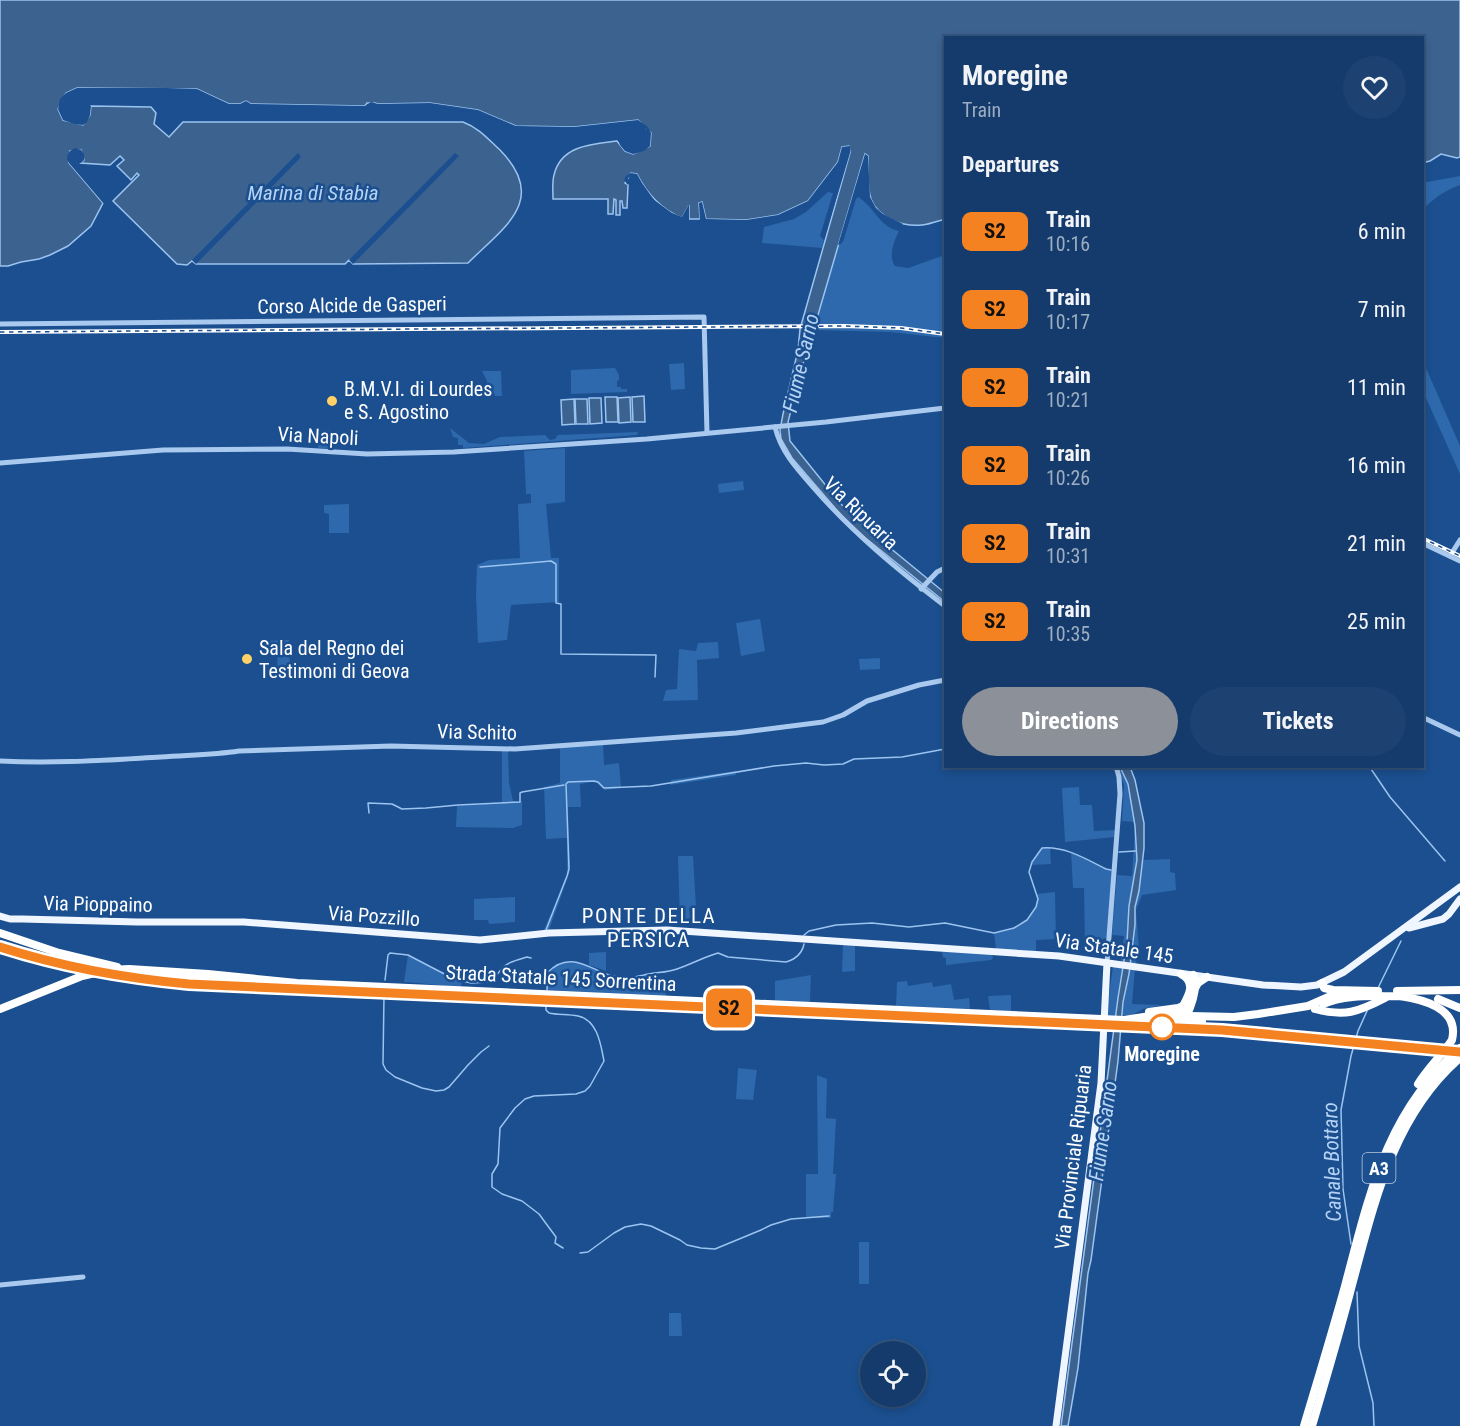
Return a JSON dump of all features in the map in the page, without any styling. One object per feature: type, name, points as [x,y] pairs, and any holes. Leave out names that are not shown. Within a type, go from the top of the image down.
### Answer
[{"type":"highway","points":[[0,934],[75,958],[151,977],[282,981]]},
{"type":"highway","points":[[0,934],[29,947],[93,966]]},
{"type":"highway","name":"Strada Statale 145 Sorrentina","points":[[0,1009],[82,976],[108,970],[282,981],[1108,1018],[1139,1022],[1184,1018],[1229,1020],[1315,1006]]},
{"type":"highway","points":[[1181,974],[1192,983]]},
{"type":"highway","points":[[1192,983],[1200,982],[1207,977]]},
{"type":"highway","points":[[1192,983],[1187,1015],[1184,1018],[1180,1014],[1192,983]]},
{"type":"highway","points":[[1319,984],[1330,990],[1387,994],[1437,1004],[1455,1018],[1454,1038],[1421,1080],[1405,1106],[1391,1138]]},
{"type":"highway","points":[[1315,1006],[1319,996],[1319,984]]},
{"type":"highway","points":[[1315,1006],[1336,997],[1460,990]]},
{"type":"highway","points":[[1315,1006],[1333,995],[1354,991]]},
{"type":"highway","points":[[1315,1006],[1333,1010],[1361,1008],[1387,994],[1430,995],[1460,1007]]},
{"type":"highway","points":[[1400,996],[1435,998],[1460,1007]]},
{"type":"highway","points":[[1126,1020],[1153,1010],[1178,1008],[1183,1005]]},
{"type":"highway","name":"A3","points":[[1304,1426],[1368,1200],[1391,1138],[1421,1089],[1443,1063],[1460,1048]]},
{"type":"highway","name":"A3","points":[[1312,1426],[1386,1170],[1403,1130],[1415,1110],[1439,1078],[1460,1058]]},
{"type":"main road","points":[[1437,921],[1433,920],[1430,915],[1431,909],[1460,887]]},
{"type":"main road","points":[[1401,931],[1443,919],[1460,899]]},
{"type":"main road","points":[[1440,902],[1449,905],[1449,914]]},
{"type":"main road","name":"Via Statale 145","points":[[1192,983],[1207,977],[1288,987],[1319,984],[1344,972],[1431,909]]},
{"type":"main road","name":"Via Pioppaino","points":[[0,916],[10,919],[197,922]]},
{"type":"main road","name":"Via Pozzillo","points":[[197,922],[276,924],[480,940],[549,933],[661,930],[805,939]]},
{"type":"main road","name":"Via Statale 145","points":[[805,939],[1014,952],[1067,957],[1181,974]]},
{"type":"main road","name":"Via Provinciale Ripuaria","points":[[1056,1426],[1101,1083],[1103,1031],[1108,1018],[1111,964]]},
{"type":"street","name":"Corso Alcide de Gasperi","points":[[0,324],[704,317],[707,433]]},
{"type":"street","name":"Via Napoli","points":[[0,463],[175,450],[287,449],[367,454],[454,452],[775,427],[944,408]]},
{"type":"street","name":"Via Ripuaria","points":[[775,427],[779,442],[789,459],[834,511],[860,537],[921,589],[944,605]]},
{"type":"street","points":[[1449,556],[1460,540]]},
{"type":"street","points":[[1424,544],[1460,561]]},
{"type":"street","points":[[921,589],[937,572],[944,568]]},
{"type":"street","name":"Via Schito","points":[[0,761],[86,762],[239,751],[383,746],[515,749],[736,733],[823,722],[843,715],[867,701],[944,680]]},
{"type":"street","points":[[1424,718],[1460,735]]},
{"type":"street","points":[[1111,964],[1119,817],[1119,777],[1117,768]]},
{"type":"street","points":[[0,1285],[83,1277]]},
{"type":"shaded area","points":[[1460,176],[1460,185],[1440,195],[1424,208],[1424,183]]},
{"type":"shaded area","points":[[828,192],[833,193],[820,236],[824,240],[822,248],[762,243],[764,227],[794,219],[806,212]]},
{"type":"shaded area","points":[[858,197],[864,201],[881,221],[899,231],[892,253],[895,266],[908,268],[944,255],[944,338],[890,332],[814,330],[838,245],[843,242]]},
{"type":"shaded area","points":[[684,363],[685,389],[671,390],[669,364]]},
{"type":"shaded area","points":[[1424,364],[1460,446],[1460,474],[1424,393]]},
{"type":"shaded area","points":[[615,368],[619,375],[617,387],[627,389],[627,392],[571,394],[571,370]]},
{"type":"shaded area","points":[[482,371],[501,371],[502,396],[487,393],[487,381]]},
{"type":"shaded area","points":[[450,428],[469,443],[484,444],[500,437],[545,435],[550,440],[555,439],[558,435],[638,432],[637,435],[463,448],[463,445],[458,445],[458,438],[453,437]]},
{"type":"shaded area","points":[[319,430],[332,431],[331,449],[318,448]]},
{"type":"shaded area","points":[[565,448],[565,502],[546,504],[551,558],[559,558],[559,602],[511,605],[507,640],[478,643],[477,565],[489,560],[520,558],[518,504],[531,503],[531,494],[526,494],[524,451]]},
{"type":"shaded area","points":[[743,481],[744,490],[719,493],[718,484]]},
{"type":"shaded area","points":[[349,504],[349,533],[329,533],[329,514],[324,513],[324,505]]},
{"type":"shaded area","points":[[760,619],[765,651],[741,656],[736,623]]},
{"type":"shaded area","points":[[289,640],[290,675],[278,676],[277,653],[266,653],[266,641]]},
{"type":"shaded area","points":[[718,642],[719,658],[697,660],[698,700],[663,701],[666,690],[677,689],[679,649],[696,651],[698,643]]},
{"type":"shaded area","points":[[880,658],[880,669],[860,670],[859,659]]},
{"type":"shaded area","points":[[603,743],[604,765],[619,763],[621,788],[605,790],[597,783],[580,784],[581,807],[568,807],[569,874],[549,930],[544,930],[567,875],[567,838],[546,839],[544,787],[560,783],[560,747]]},
{"type":"shaded area","points":[[502,750],[508,750],[509,783],[513,801],[522,801],[522,825],[513,828],[456,827],[457,806],[502,803]]},
{"type":"shaded area","points":[[1119,768],[1128,784],[1135,822],[1122,821],[1124,785]]},
{"type":"shaded area","points":[[736,771],[736,775],[670,785],[671,780]]},
{"type":"shaded area","points":[[1079,787],[1080,805],[1092,805],[1094,831],[1116,830],[1115,837],[1065,842],[1062,788]]},
{"type":"shaded area","points":[[1135,826],[1137,860],[1123,962],[1121,961],[1124,936],[1112,935],[1117,875],[1132,876]]},
{"type":"shaded area","points":[[1050,847],[1051,864],[1031,865],[1042,848]]},
{"type":"shaded area","points":[[1071,852],[1112,870],[1107,938],[1085,944],[1084,888],[1073,888]]},
{"type":"shaded area","points":[[678,856],[693,856],[696,907],[689,908],[690,918],[680,920]]},
{"type":"shaded area","points":[[1170,859],[1170,872],[1175,873],[1176,890],[1142,895],[1136,910],[1139,949],[1132,1004],[1162,1005],[1143,1009],[1132,1015],[1122,1015],[1142,860]]},
{"type":"shaded area","points":[[1055,892],[1056,939],[1036,940],[1036,953],[996,949],[994,933],[1012,929],[1028,919],[1036,905],[1036,894]]},
{"type":"shaded area","points":[[515,897],[515,922],[489,924],[488,920],[474,920],[474,899]]},
{"type":"shaded area","points":[[843,944],[855,945],[855,971],[842,972]]},
{"type":"shaded area","points":[[942,951],[990,953],[993,958],[946,965],[946,958],[943,957]]},
{"type":"shaded area","points":[[606,952],[606,971],[589,965],[589,953]]},
{"type":"shaded area","points":[[408,955],[462,981],[461,987],[404,982]]},
{"type":"shaded area","points":[[568,962],[592,967],[610,976],[627,978],[648,974],[649,984],[665,982],[666,996],[547,990],[547,973],[556,964]]},
{"type":"shaded area","points":[[1113,966],[1123,967],[1115,1016],[1106,1016]]},
{"type":"shaded area","points":[[811,975],[810,1002],[775,1002],[775,981]]},
{"type":"shaded area","points":[[907,981],[908,986],[932,982],[933,987],[951,984],[954,1000],[969,998],[970,1009],[896,1006],[897,982]]},
{"type":"shaded area","points":[[1011,995],[1011,1011],[990,1010],[988,996]]},
{"type":"shaded area","points":[[738,1068],[757,1070],[753,1100],[736,1099]]},
{"type":"shaded area","points":[[817,1075],[827,1079],[826,1118],[836,1119],[833,1174],[836,1174],[831,1218],[806,1218],[806,1174],[818,1174]]},
{"type":"shaded area","points":[[859,1242],[869,1242],[869,1284],[859,1284]]},
{"type":"shaded area","points":[[669,1313],[681,1313],[682,1336],[669,1336]]},
{"type":"water","name":"Marina di Stabia","points":[[0,0],[1460,0],[1460,157],[1441,154],[1424,162],[1424,36],[944,36],[944,219],[915,225],[899,223],[885,216],[874,206],[871,199],[868,156],[865,154],[810,337],[788,422],[790,441],[840,503],[867,529],[944,592],[944,601],[863,536],[841,515],[792,458],[781,439],[780,430],[798,350],[800,329],[850,153],[849,146],[842,147],[838,162],[808,201],[778,215],[746,220],[706,219],[702,202],[699,203],[700,219],[689,219],[689,205],[682,218],[661,205],[645,188],[637,174],[631,173],[625,183],[628,185],[627,208],[623,208],[622,201],[620,201],[620,215],[616,215],[616,200],[614,199],[613,214],[608,214],[608,199],[553,199],[554,175],[563,157],[588,145],[617,141],[625,151],[633,154],[650,146],[651,133],[638,120],[574,127],[516,126],[478,110],[430,103],[367,103],[365,106],[251,104],[246,101],[240,104],[229,104],[197,89],[77,88],[66,93],[58,109],[63,120],[83,125],[90,115],[91,106],[151,107],[156,113],[154,124],[169,137],[183,122],[463,122],[474,127],[487,138],[514,168],[521,184],[521,198],[516,212],[507,225],[468,263],[353,264],[349,260],[345,264],[196,264],[192,261],[187,265],[177,264],[113,201],[139,175],[137,173],[131,180],[117,166],[124,160],[120,156],[110,165],[81,163],[84,160],[81,150],[70,151],[69,163],[103,203],[91,226],[68,246],[50,255],[0,266]]},
{"type":"water","points":[[644,396],[645,422],[633,422],[632,397]]},
{"type":"water","points":[[605,397],[617,397],[618,422],[606,422]]},
{"type":"water","points":[[630,397],[631,422],[619,423],[618,398]]},
{"type":"water","points":[[589,398],[601,398],[602,423],[590,424]]},
{"type":"water","points":[[574,399],[575,424],[562,425],[561,400]]},
{"type":"water","points":[[575,399],[587,399],[588,424],[576,424]]},
{"type":"water","name":"Fiume Sarno","points":[[1120,768],[1130,768],[1135,780],[1144,823],[1144,848],[1135,907],[1129,974],[1123,1002],[1118,1061],[1088,1273],[1078,1368],[1068,1426],[1061,1426],[1127,942],[1129,906],[1137,860],[1135,826],[1128,784]]},
{"type":"pier","points":[[77,88],[197,89],[229,104],[240,104],[246,101],[251,104],[365,106],[371,102],[378,104],[430,103],[478,110],[516,126],[574,127],[638,120],[648,127],[651,133],[650,146],[644,151],[633,154],[625,151],[620,145],[618,139],[627,149],[633,151],[647,144],[648,133],[638,124],[574,130],[515,129],[477,113],[430,106],[378,107],[371,105],[365,109],[251,107],[246,105],[229,107],[196,92],[78,91],[68,95],[61,109],[65,117],[82,122],[88,114],[88,106],[91,106],[90,115],[83,125],[63,120],[58,109],[60,99]]},
{"type":"pier","points":[[850,146],[850,153],[824,240],[822,238],[847,149],[844,149],[841,164],[809,204],[779,218],[746,223],[705,222],[703,220],[700,222],[699,203],[702,202],[706,219],[746,220],[778,215],[808,201],[838,162],[842,147]]},
{"type":"pier","points":[[75,148],[84,154],[84,160],[79,162],[81,155],[75,152],[71,155],[71,161],[105,201],[105,205],[69,163],[68,154]]},
{"type":"pier","points":[[298,153],[301,157],[196,264],[192,260]]},
{"type":"pier","points":[[455,153],[459,156],[353,264],[349,260]]},
{"type":"pier","points":[[865,154],[868,156],[870,197],[876,208],[883,214],[903,224],[901,226],[881,217],[873,210],[867,198],[865,166],[841,244],[838,245]]},
{"type":"pier","points":[[631,173],[637,174],[654,200],[672,213],[682,217],[689,204],[689,222],[686,215],[684,220],[680,220],[670,216],[652,202],[635,177],[628,178],[628,185],[624,180]]},
{"type":"waterway","points":[[480,567],[551,561],[556,564],[556,603],[561,604],[561,654],[656,655],[655,677]]},
{"type":"waterway","points":[[546,930],[569,869],[566,784],[568,782],[594,781],[604,788],[651,786],[774,766],[806,763],[843,764],[854,759],[902,757],[944,749]]},
{"type":"waterway","name":"Canale Bottaro","points":[[1370,768],[1390,797],[1445,861]]},
{"type":"waterway","points":[[369,813],[368,803],[392,804],[402,809],[520,802],[522,792],[564,785]]},
{"type":"waterway","points":[[804,935],[809,931],[836,925],[872,923],[909,927],[945,923],[994,933],[1014,928],[1027,920],[1036,907],[1038,899],[1029,872],[1032,862],[1042,848],[1067,851],[1111,870]]},
{"type":"waterway","points":[[1119,852],[1136,851]]},
{"type":"waterway","name":"Canale Bottaro","points":[[1378,988],[1401,941]]},
{"type":"waterway","points":[[542,973],[547,973],[557,965],[576,962],[615,977],[630,978],[673,970],[718,953],[728,957],[786,962],[798,956],[804,944]]},
{"type":"waterway","points":[[385,980],[390,953],[408,955],[454,979],[471,983],[490,982],[509,963],[527,957],[531,958]]},
{"type":"waterway","points":[[521,973],[525,972]]},
{"type":"waterway","points":[[547,984],[547,990]]},
{"type":"waterway","points":[[384,996],[383,1064],[386,1070],[395,1077],[422,1088],[444,1090],[489,1046]]},
{"type":"waterway","points":[[546,1004],[546,1010],[549,1013],[585,1018],[597,1034],[604,1061],[585,1091],[576,1094],[534,1096],[525,1099],[515,1108],[500,1128],[498,1164],[492,1174],[492,1187],[502,1194],[522,1201],[539,1214],[556,1237],[555,1243],[563,1248]]},
{"type":"waterway","name":"Canale Bottaro","points":[[1351,1244],[1343,1189],[1341,1110],[1351,1056],[1367,1011]]},
{"type":"waterway","points":[[580,1253],[588,1252],[625,1227],[641,1224],[651,1226],[687,1245],[715,1249],[791,1219],[829,1216]]},
{"type":"waterway","name":"Canale Bottaro","points":[[1357,1292],[1359,1346],[1373,1403],[1374,1426]]},
{"type":"tunnel","points":[[93,966],[111,970]]},
{"type":"railway","points":[[0,332],[844,326],[901,328],[944,334]]},
{"type":"railway","points":[[1424,539],[1460,556]]},
{"type":"railway","points":[[0,947],[93,971],[189,984],[1222,1030],[1448,1051]]},
{"type":"train","name":"S2","points":[[0,947],[100,973],[189,984],[1222,1030],[1460,1052]]},
{"type":"place","name":"B.M.V.I. di Lourdes e S. Agostino","points":[[332,401]]},
{"type":"place","name":"Sala del Regno dei Testimoni di Geova","points":[[247,659]]},
{"type":"place","name":"Moregine","points":[[1162,1027]]},
{"type":"district","name":"PONTE DELLA PERSICA","points":[[649,928]]}]
